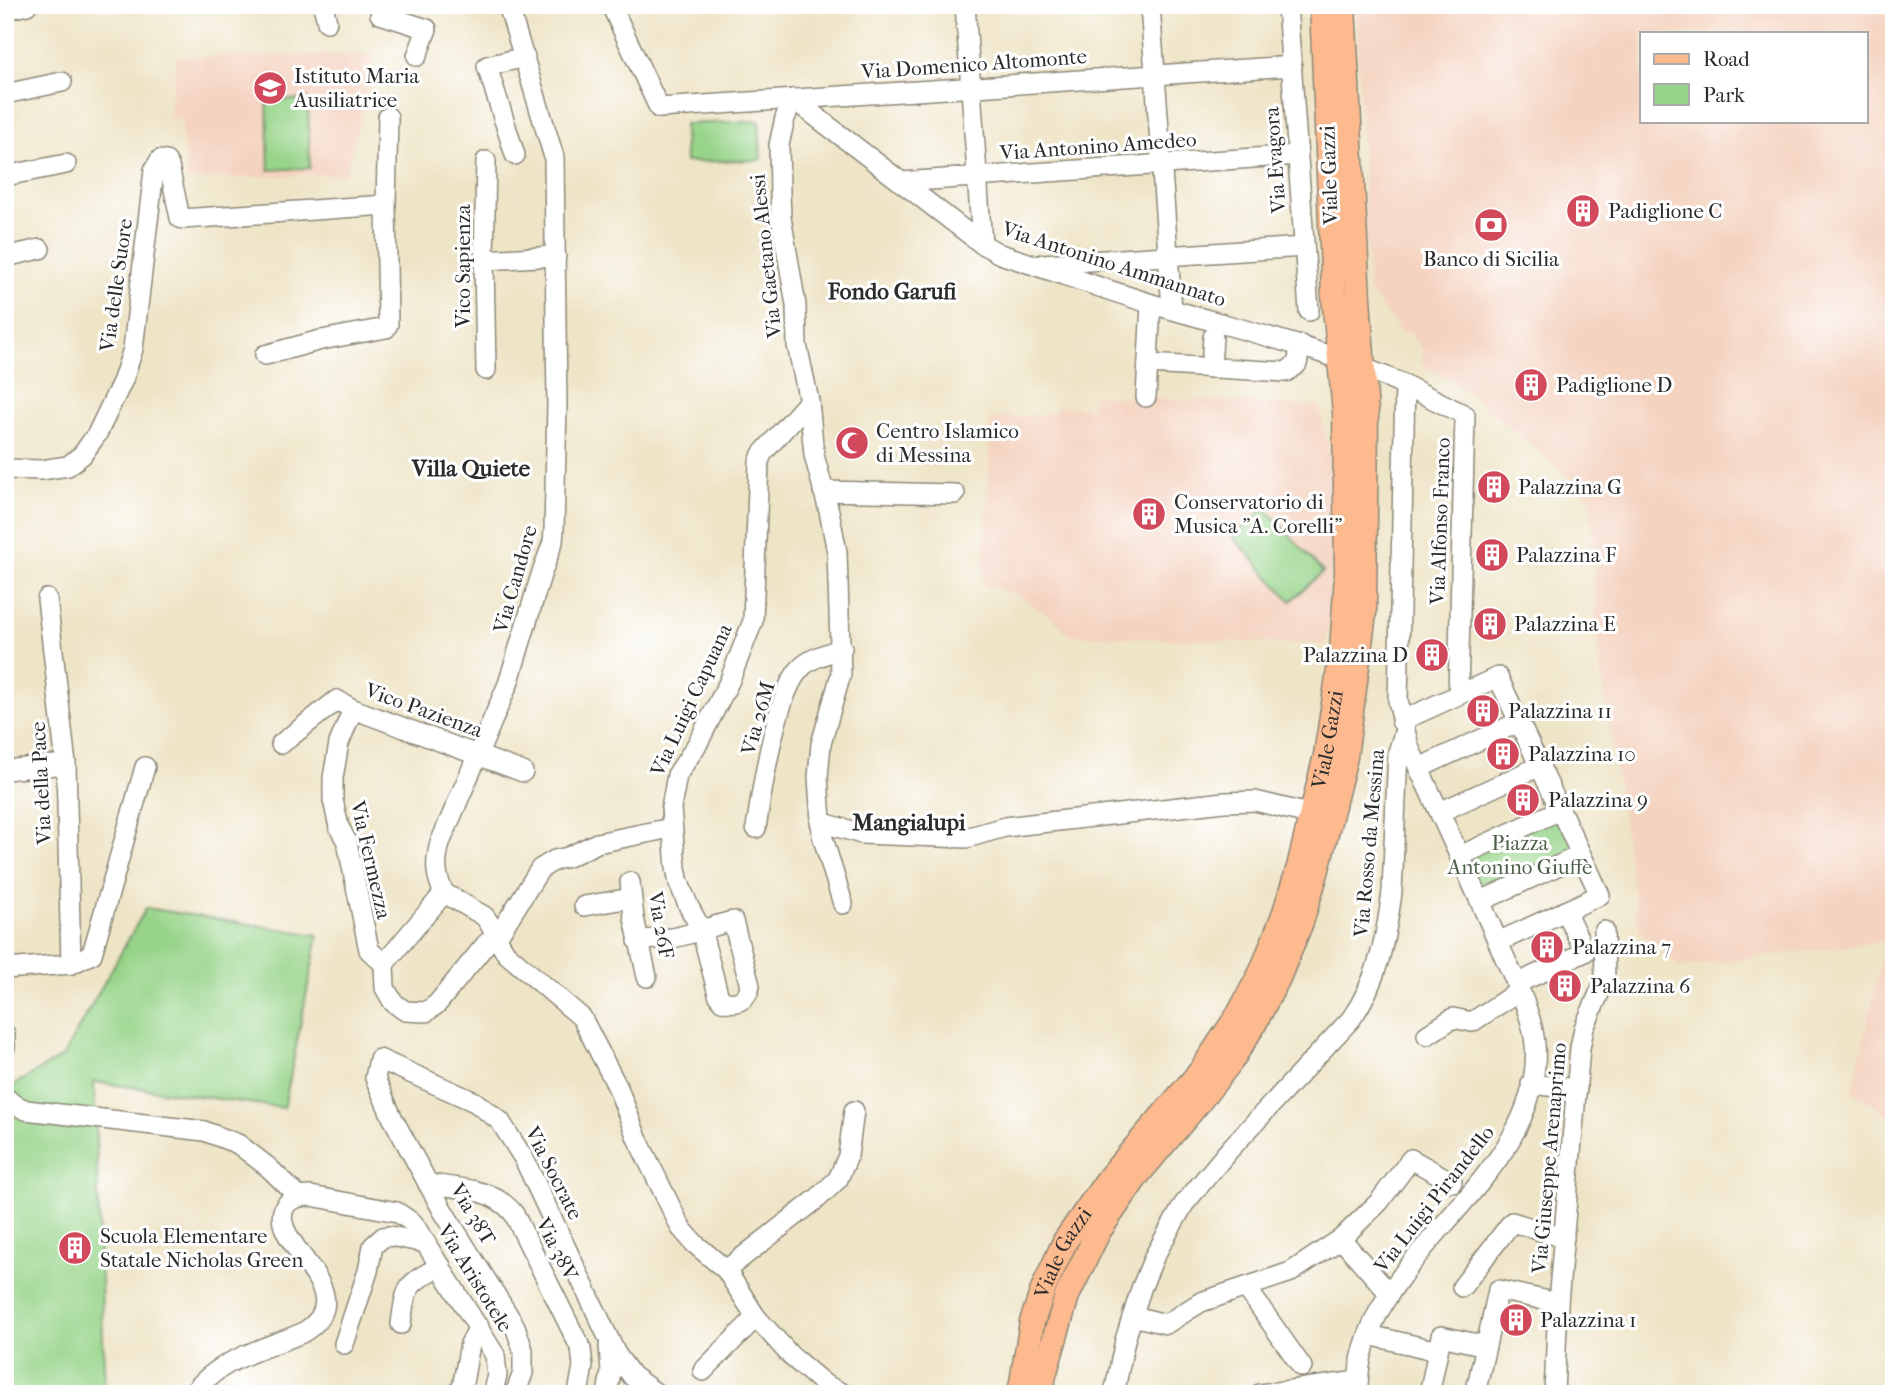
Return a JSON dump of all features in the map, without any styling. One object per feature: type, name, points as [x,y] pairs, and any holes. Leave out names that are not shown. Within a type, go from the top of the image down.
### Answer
[{"type":"main road","name":"Viale Gazzi","points":[[1040,1394],[1051,1350],[1077,1274],[1098,1232],[1138,1174],[1215,1082],[1254,1024],[1288,956],[1316,873],[1345,757],[1364,614],[1366,413],[1334,298],[1322,5]]},
{"type":"main road","name":"Viale Gazzi","points":[[1020,1394],[1027,1346],[1044,1287],[1065,1241],[1110,1178],[1201,1071],[1250,994],[1284,915],[1313,815],[1335,702],[1345,612],[1345,413],[1351,362],[1343,5]]},
{"type":"street","points":[[5,10],[27,5]]},
{"type":"street","points":[[383,5],[380,14],[427,29],[416,55]]},
{"type":"street","name":"Via Candore","points":[[444,893],[436,869],[439,843],[508,684],[553,542],[557,405],[554,157],[508,5]]},
{"type":"street","name":"Via Domenico Altomonte","points":[[611,5],[659,108],[1292,66]]},
{"type":"street","points":[[965,5],[982,244]]},
{"type":"street","points":[[1150,5],[1172,309]]},
{"type":"street","name":"Via Evagora","points":[[1287,5],[1309,311]]},
{"type":"street","points":[[515,155],[487,66],[525,57]]},
{"type":"street","points":[[5,94],[62,82]]},
{"type":"street","name":"Via Antonino Ammannato","points":[[793,99],[982,244],[1000,254],[1151,303],[1301,345],[1351,362]]},
{"type":"street","name":"Via Gaetano Alessi","points":[[793,99],[785,118],[779,145],[779,192],[795,293],[797,345],[809,401],[814,455],[837,552],[841,674],[819,755],[820,822],[824,846],[843,904]]},
{"type":"street","points":[[265,355],[321,340],[386,328],[388,117]]},
{"type":"street","name":"Via Antonino Amedeo","points":[[901,182],[1298,155]]},
{"type":"street","name":"Via delle Suore","points":[[5,469],[41,470],[68,466],[82,455],[97,434],[123,380],[132,349],[154,170],[158,162],[163,160],[169,166],[182,219],[386,205]]},
{"type":"street","name":"Vico Sapienza","points":[[486,161],[486,370]]},
{"type":"street","points":[[5,176],[66,164]]},
{"type":"street","points":[[1033,265],[1304,247]]},
{"type":"street","points":[[5,257],[40,249]]},
{"type":"street","points":[[484,260],[556,256]]},
{"type":"street","points":[[1146,397],[1151,303]]},
{"type":"street","points":[[1211,368],[1213,337]]},
{"type":"street","points":[[1148,364],[1286,372],[1297,364],[1301,345]]},
{"type":"street","points":[[1351,362],[1405,385]]},
{"type":"street","name":"Via Alfonso Franco","points":[[1405,385],[1465,415],[1458,695]]},
{"type":"street","name":"Via Rosso da Messina","points":[[1114,1394],[1133,1316],[1149,1270],[1184,1204],[1230,1149],[1351,1018],[1365,995],[1382,953],[1392,892],[1398,752],[1403,727],[1398,701],[1405,385]]},
{"type":"street","name":"Via Luigi Capuana","points":[[701,929],[733,921],[750,986],[749,993],[743,1000],[722,1002],[718,995],[701,929],[688,907],[679,883],[671,828],[671,808],[677,775],[698,743],[729,682],[753,621],[759,462],[762,454],[809,401]]},
{"type":"street","points":[[823,491],[955,494]]},
{"type":"street","name":"Via della Pace","points":[[47,599],[66,764],[71,964]]},
{"type":"street","name":"Via 26M","points":[[756,828],[781,709],[791,681],[810,661],[842,648]]},
{"type":"street","points":[[1403,727],[1458,695],[1498,677],[1600,895],[1498,942]]},
{"type":"street","name":"Vico Pazienza","points":[[281,744],[337,700],[353,709],[523,772]]},
{"type":"street","name":"Via Fermezza","points":[[353,709],[339,743],[333,778],[335,816],[347,842],[369,950],[384,964],[385,988],[393,1002],[405,1010],[426,1012],[437,1004],[494,936]]},
{"type":"street","points":[[1419,768],[1519,722]]},
{"type":"street","name":"Via Luigi Pirandello","points":[[1358,1387],[1363,1350],[1379,1310],[1389,1293],[1505,1149],[1521,1121],[1535,1059],[1534,1041],[1518,987],[1403,727]]},
{"type":"street","points":[[5,770],[66,764]]},
{"type":"street","points":[[1440,812],[1539,766]]},
{"type":"street","points":[[5,969],[71,964],[92,954],[145,767]]},
{"type":"street","points":[[820,822],[862,834],[966,838],[1004,827],[1224,802],[1255,801],[1313,815]]},
{"type":"street","points":[[1460,856],[1560,810]]},
{"type":"street","points":[[494,936],[501,931],[540,869],[597,843],[671,828]]},
{"type":"street","points":[[1481,901],[1581,855]]},
{"type":"street","name":"Via 26F","points":[[584,906],[631,890],[638,942],[647,977]]},
{"type":"street","points":[[384,964],[444,893],[484,916],[507,954],[582,1017],[618,1088],[636,1138],[681,1228],[695,1244],[726,1270],[756,1317],[806,1371],[844,1394]]},
{"type":"street","points":[[1427,1035],[1453,1018],[1472,1022],[1518,987],[1585,952],[1565,911]]},
{"type":"street","points":[[638,942],[660,937],[672,938],[701,929]]},
{"type":"street","name":"Via Giuseppe Arenaprimo","points":[[1555,1394],[1558,1303],[1577,1089],[1584,1028],[1605,980],[1604,931]]},
{"type":"street","points":[[5,1034],[5,1047]]},
{"type":"street","name":"Via 38T","points":[[379,1059],[375,1072],[377,1084],[428,1184],[514,1326],[523,1350],[523,1373],[515,1394]]},
{"type":"street","name":"Via Socrate","points":[[379,1059],[475,1102],[500,1121],[524,1159],[616,1354],[632,1376],[657,1394]]},
{"type":"street","points":[[1531,1084],[1577,1089]]},
{"type":"street","points":[[5,1097],[26,1110],[212,1133],[251,1153],[298,1196],[285,1206],[282,1220],[289,1236],[320,1283],[323,1295],[320,1316],[316,1323],[302,1333],[220,1368],[201,1382],[192,1394]]},
{"type":"street","points":[[726,1270],[818,1198],[838,1179],[848,1156],[854,1111]]},
{"type":"street","points":[[1133,1316],[1166,1324],[1201,1302],[1291,1272],[1341,1239],[1379,1202],[1412,1159],[1452,1182]]},
{"type":"street","points":[[1050,1394],[1049,1387],[1076,1296],[1106,1236],[1129,1202],[1138,1174]]},
{"type":"street","name":"Via 38V","points":[[428,1184],[498,1197],[514,1214],[578,1341],[583,1366],[578,1394]]},
{"type":"street","name":"Via Aristotele","points":[[298,1196],[397,1212],[413,1223],[495,1355],[497,1376],[492,1394]]},
{"type":"street","points":[[1462,1287],[1512,1222],[1564,1238]]},
{"type":"street","points":[[344,1344],[373,1246],[383,1237],[390,1236],[426,1243]]},
{"type":"street","points":[[1341,1239],[1389,1293]]},
{"type":"street","points":[[401,1324],[408,1288],[420,1277],[441,1266]]},
{"type":"street","points":[[1246,1287],[1302,1367]]},
{"type":"street","points":[[1475,1394],[1498,1290],[1558,1303]]},
{"type":"street","points":[[703,1371],[756,1317]]},
{"type":"street","points":[[455,1394],[462,1388],[470,1344],[479,1327]]},
{"type":"street","name":"Via Socrate","points":[[606,1334],[611,1356],[608,1389]]},
{"type":"street","points":[[1369,1335],[1438,1351]]},
{"type":"street","points":[[1429,1394],[1441,1336],[1486,1346]]},
{"type":"street","points":[[1008,1394],[1016,1363],[1027,1346]]},
{"type":"street","points":[[1260,1394],[1358,1387]]},
{"type":"shaded area","points":[[1356,5],[1894,5],[1894,1118],[1852,1092],[1885,941],[1680,967],[1639,930],[1596,635],[1591,498],[1476,398],[1420,362],[1424,352],[1409,331],[1402,334],[1368,289]]},
{"type":"shaded area","name":"Istituto Maria Ausiliatrice","points":[[377,54],[346,173],[187,180],[181,120],[168,119],[177,57]]},
{"type":"shaded area","points":[[1092,395],[1319,406],[1334,472],[1335,543],[1326,645],[1069,635],[1054,619],[1016,594],[983,584],[991,419],[1055,413],[1056,406],[1092,408]]},
{"type":"green space","points":[[308,99],[310,168],[269,170],[267,101]]},
{"type":"green space","points":[[759,121],[761,160],[685,162],[684,124]]},
{"type":"green space","points":[[1265,508],[1323,572],[1291,601],[1233,537]]},
{"type":"green space","name":"Piazza Antonino Giuffè","points":[[1560,810],[1581,855],[1481,901],[1460,856]]},
{"type":"green space","points":[[146,908],[318,935],[284,1108],[94,1082],[105,1394],[5,1394],[5,1090],[63,1056]]},
{"type":"place","name":"Istituto Maria Ausiliatrice","points":[[270,88]]},
{"type":"place","name":"Padiglione C","points":[[1583,211]]},
{"type":"place","name":"Banco di Sicilia","points":[[1491,225]]},
{"type":"place","name":"Padiglione D","points":[[1531,385]]},
{"type":"place","name":"Centro Islamico di Messina","points":[[852,443]]},
{"type":"place","name":"Palazzina G","points":[[1494,487]]},
{"type":"place","name":"Conservatorio di Musica \"A. Corelli\"","points":[[1149,514]]},
{"type":"place","name":"Palazzina F","points":[[1492,555]]},
{"type":"place","name":"Palazzina E","points":[[1490,624]]},
{"type":"place","name":"Palazzina D","points":[[1432,655]]},
{"type":"place","name":"Palazzina 11","points":[[1483,711]]},
{"type":"place","name":"Palazzina 10","points":[[1503,754]]},
{"type":"place","name":"Palazzina 9","points":[[1523,800]]},
{"type":"place","name":"Palazzina 7","points":[[1547,947]]},
{"type":"place","name":"Palazzina 6","points":[[1565,986]]},
{"type":"place","name":"Scuola Elementare Statale Nicholas Green","points":[[75,1248]]},
{"type":"place","name":"Palazzina 1","points":[[1516,1320]]},
{"type":"district","name":"Fondo Garufi","points":[[892,291]]},
{"type":"district","name":"Villa Quiete","points":[[471,468]]},
{"type":"district","name":"Mangialupi","points":[[909,822]]}]
